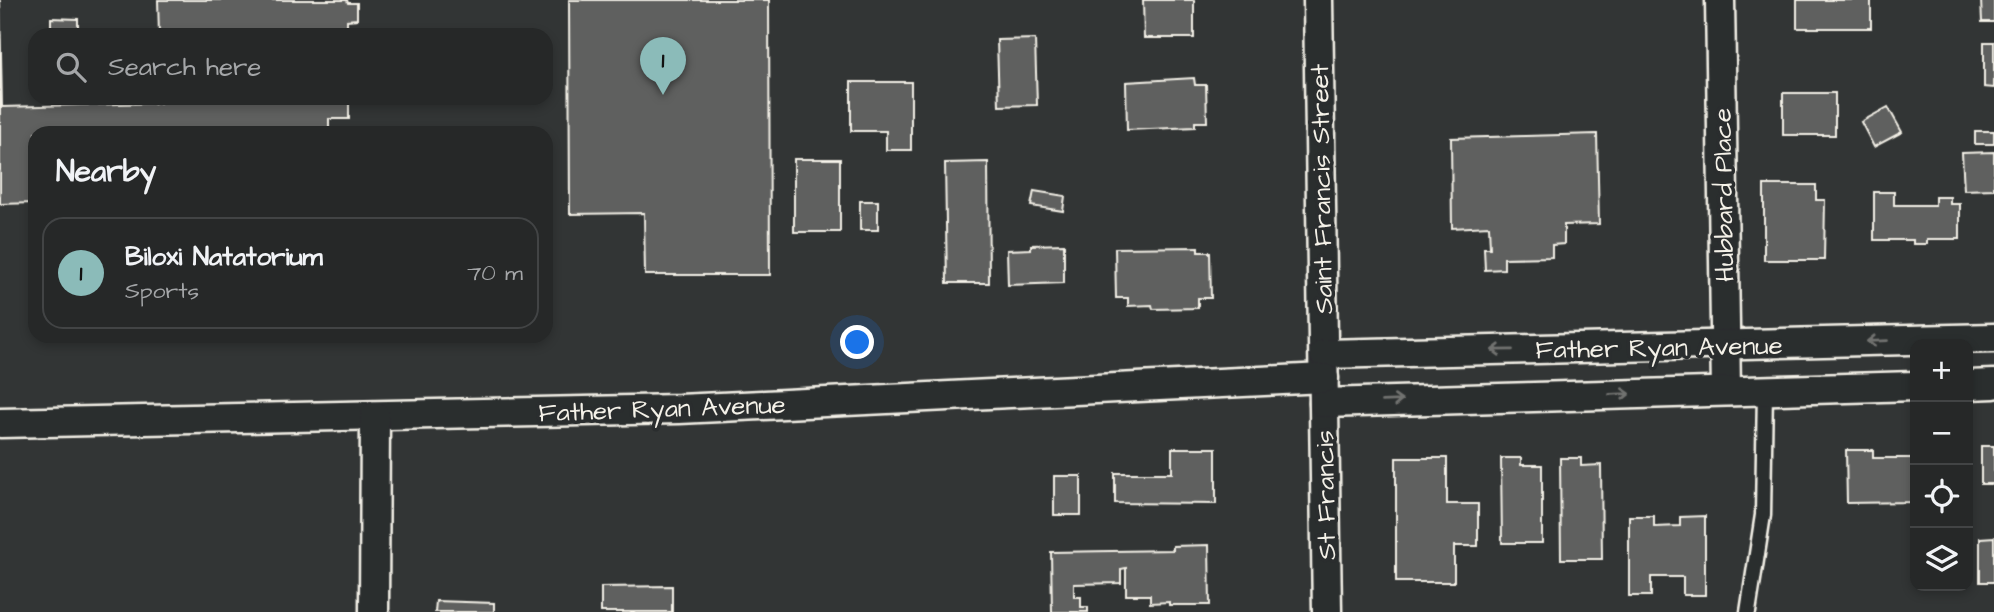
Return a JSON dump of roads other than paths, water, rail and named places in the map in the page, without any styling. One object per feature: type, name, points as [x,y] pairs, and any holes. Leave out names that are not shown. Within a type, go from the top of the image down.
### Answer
[{"type":"street","name":"Saint Francis Street","points":[[1318,0],[1324,378]]},
{"type":"street","name":"Hubbard Place","points":[[1720,0],[1726,391]]},
{"type":"street","name":"Father Ryan Avenue","points":[[0,423],[679,409],[1324,378],[1726,345],[1994,338]]},
{"type":"street","name":"Father Ryan Avenue","points":[[1324,378],[1726,391],[1910,386]]},
{"type":"street","name":"St Francis","points":[[1324,378],[1327,612]]},
{"type":"street","points":[[1973,385],[1994,384]]},
{"type":"street","points":[[374,612],[375,416]]},
{"type":"lane","points":[[1748,612],[1763,515],[1765,390]]},
{"type":"place","name":"Biloxi Natatorium","points":[[663,95]]}]
